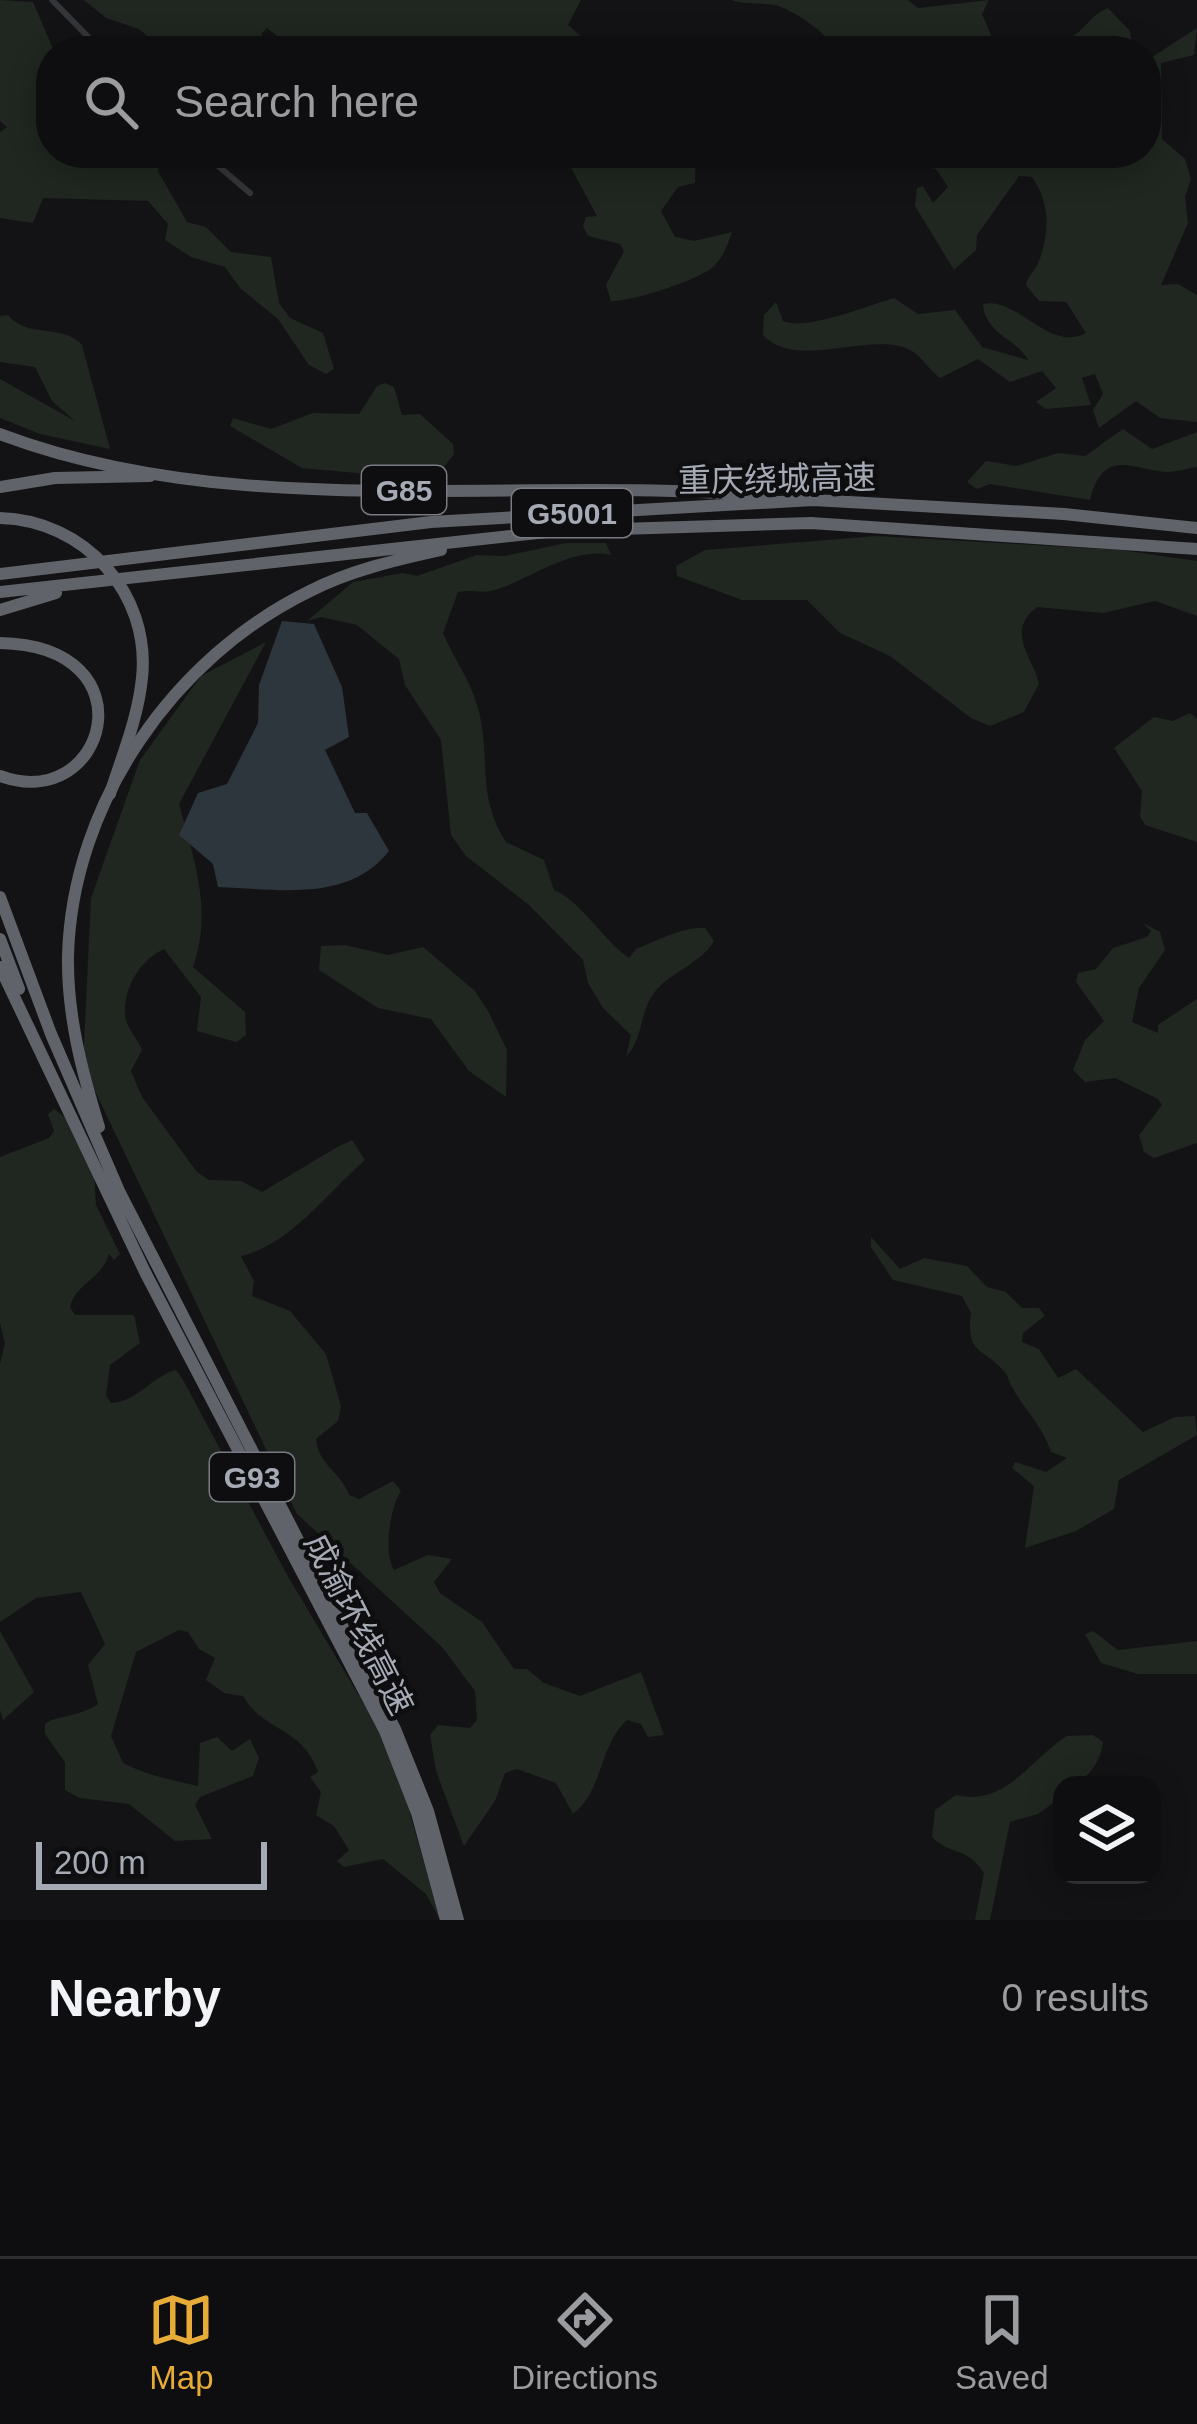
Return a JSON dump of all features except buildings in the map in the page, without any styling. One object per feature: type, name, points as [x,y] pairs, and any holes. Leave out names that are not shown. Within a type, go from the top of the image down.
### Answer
[{"type":"highway","name":"G85","points":[[0,434],[93,461],[182,476],[450,492],[625,490],[814,500]]},
{"type":"highway","points":[[0,487],[55,478],[182,476]]},
{"type":"highway","name":"重庆绕城高速","points":[[0,574],[331,531],[814,500],[1064,514],[1197,528]]},
{"type":"highway","name":"G93","points":[[0,518],[34,522],[89,550],[113,571],[139,624],[142,679],[110,794],[83,862],[68,954],[84,1080],[119,1191]]},
{"type":"highway","name":"重庆绕城高速","points":[[0,592],[496,537],[811,523],[1060,535],[1197,549]]},
{"type":"highway","points":[[110,794],[158,714],[185,683],[278,607],[375,565],[496,537]]},
{"type":"highway","name":"G85","points":[[0,610],[84,584]]},
{"type":"highway","points":[[0,643],[52,649],[83,670],[94,692],[97,727],[91,748],[76,766],[38,782],[0,776]]},
{"type":"highway","points":[[0,897],[51,1034],[119,1191]]},
{"type":"highway","points":[[0,939],[39,1040]]},
{"type":"highway","name":"G93","points":[[0,967],[39,1040]]},
{"type":"highway","name":"成渝环线高速","points":[[39,1040],[146,1274],[385,1731],[417,1813],[446,1920]]},
{"type":"highway","name":"成渝环线高速","points":[[119,1191],[395,1729],[428,1811],[458,1920]]},
{"type":"street","points":[[52,0],[87,36]]},
{"type":"street","points":[[220,168],[250,193]]},
{"type":"shaded area","points":[[0,0],[33,2],[48,36],[36,36],[36,168],[158,168],[187,222],[206,227],[231,252],[271,257],[279,303],[290,318],[323,333],[334,369],[326,374],[309,365],[278,319],[240,288],[225,267],[191,257],[165,240],[168,224],[148,201],[43,198],[33,223],[0,218],[0,132],[7,127],[0,121]]},
{"type":"shaded area","points":[[84,0],[581,0],[568,25],[581,36],[277,36],[267,28],[262,36],[147,36],[106,18]]},
{"type":"shaded area","points":[[731,0],[908,0],[918,8],[989,0],[982,14],[992,36],[825,36],[788,10]]},
{"type":"shaded area","points":[[1108,8],[1131,36],[1073,36]]},
{"type":"shaded area","points":[[1197,28],[1194,55],[1161,63],[1161,51]]},
{"type":"shaded area","points":[[1161,63],[1162,139],[1185,159],[1191,179],[1185,197],[1188,223],[1161,285],[1178,284],[1197,295],[1197,422],[1160,418],[1136,401],[1099,428],[1093,410],[1103,394],[1095,374],[1082,378],[1091,405],[1046,409],[1036,402],[1056,388],[1042,371],[1010,382],[978,359],[940,378],[912,351],[896,346],[795,350],[763,335],[764,315],[776,302],[783,321],[806,323],[894,298],[918,314],[955,310],[982,347],[1028,360],[989,322],[983,304],[1008,308],[1060,336],[1086,333],[1066,302],[1039,301],[1026,285],[1039,261],[1046,228],[1045,207],[1032,177],[1019,176],[977,235],[976,250],[954,270],[915,206],[917,188],[923,186],[933,203],[948,187],[932,168],[1161,168]]},
{"type":"shaded area","points":[[571,168],[696,168],[695,183],[678,187],[661,211],[675,237],[694,241],[732,232],[720,259],[705,272],[680,284],[611,301],[606,285],[624,251],[620,244],[588,236],[583,226],[586,217],[597,216]]},
{"type":"shaded area","points":[[8,315],[25,327],[65,334],[82,345],[110,449],[40,434],[0,418],[0,379],[75,421],[52,401],[35,367],[0,362],[0,316]]},
{"type":"shaded area","points":[[377,386],[394,387],[402,415],[420,414],[453,444],[454,454],[434,480],[302,468],[230,426],[233,418],[271,429],[313,413],[359,414]]},
{"type":"shaded area","points":[[1123,429],[1152,449],[1197,432],[1197,467],[1167,472],[1111,467],[1096,483],[1090,500],[990,484],[977,489],[967,482],[986,461],[1017,466],[1058,453],[1085,456]]},
{"type":"shaded area","points":[[876,536],[1121,550],[1197,561],[1197,616],[1155,601],[1103,613],[1037,607],[1028,616],[1022,635],[1039,684],[1024,712],[990,726],[971,718],[890,656],[840,633],[807,600],[742,600],[677,576],[676,566],[705,550]]},
{"type":"shaded area","points":[[567,543],[606,543],[611,555],[581,555],[495,590],[458,592],[443,633],[476,701],[487,793],[506,842],[544,860],[554,890],[573,902],[629,958],[636,949],[688,929],[705,928],[714,941],[654,993],[626,1057],[631,1035],[603,1008],[588,983],[583,960],[529,905],[466,856],[451,835],[441,740],[405,685],[399,659],[357,625],[321,617],[307,621],[353,582],[403,573],[417,576],[477,555],[505,556]]},
{"type":"shaded area","points":[[282,621],[314,624],[342,687],[349,737],[325,750],[355,813],[367,813],[389,851],[372,868],[333,886],[288,890],[218,887],[213,864],[179,835],[198,793],[227,784],[258,723],[259,685]]},
{"type":"shaded area","points":[[266,642],[179,804],[201,905],[193,967],[245,1012],[246,1035],[236,1042],[197,1031],[201,997],[164,949],[141,967],[127,994],[126,1019],[142,1050],[131,1071],[142,1097],[197,1172],[209,1180],[241,1181],[262,1192],[352,1140],[365,1160],[292,1229],[241,1256],[254,1281],[252,1296],[290,1311],[326,1354],[341,1406],[338,1421],[316,1439],[321,1455],[349,1495],[359,1499],[393,1481],[401,1491],[389,1530],[394,1570],[428,1555],[452,1559],[434,1582],[440,1593],[482,1622],[514,1669],[527,1669],[544,1683],[580,1696],[641,1672],[664,1735],[648,1737],[641,1724],[627,1720],[611,1742],[591,1793],[573,1814],[556,1783],[517,1769],[505,1773],[495,1801],[464,1846],[436,1771],[430,1735],[438,1725],[470,1728],[477,1720],[475,1691],[442,1647],[297,1514],[83,1066],[91,898],[140,760],[201,676]]},
{"type":"shaded area","points":[[1190,713],[1197,719],[1197,842],[1145,825],[1140,816],[1142,791],[1114,748],[1154,717],[1173,721]]},
{"type":"shaded area","points":[[1143,923],[1160,932],[1165,950],[1139,988],[1132,1022],[1158,1033],[1158,1025],[1197,999],[1197,1143],[1154,1158],[1144,1152],[1139,1135],[1162,1105],[1158,1099],[1115,1078],[1085,1082],[1073,1070],[1085,1040],[1104,1021],[1076,982],[1078,973],[1096,969],[1113,948],[1147,937],[1151,931]]},
{"type":"shaded area","points":[[345,945],[388,955],[423,947],[475,991],[507,1050],[506,1097],[469,1071],[431,1019],[378,1008],[319,970],[321,946]]},
{"type":"shaded area","points":[[54,1109],[75,1124],[94,1172],[96,1205],[120,1254],[114,1260],[109,1254],[70,1307],[75,1315],[134,1315],[140,1343],[110,1365],[106,1395],[111,1403],[121,1402],[167,1373],[176,1370],[182,1378],[286,1573],[393,1753],[440,1920],[426,1894],[383,1859],[344,1867],[337,1861],[349,1850],[334,1826],[316,1815],[321,1792],[310,1777],[318,1772],[311,1757],[293,1737],[261,1717],[243,1696],[224,1693],[206,1680],[215,1658],[199,1649],[188,1632],[179,1630],[136,1652],[111,1736],[123,1763],[198,1786],[200,1743],[217,1737],[232,1751],[250,1739],[259,1758],[253,1776],[200,1797],[195,1805],[212,1839],[175,1841],[129,1804],[80,1798],[65,1790],[65,1762],[45,1734],[45,1724],[98,1704],[88,1665],[105,1644],[81,1592],[36,1598],[0,1622],[0,1364],[5,1343],[0,1323],[0,1157],[49,1138],[54,1131],[48,1114]]},
{"type":"shaded area","points":[[871,1237],[900,1269],[924,1258],[967,1266],[987,1287],[1006,1292],[1022,1308],[1039,1308],[1045,1316],[1023,1333],[1022,1342],[1039,1349],[1058,1378],[1076,1369],[1143,1432],[1175,1417],[1195,1416],[1197,1435],[1119,1480],[1114,1509],[1076,1531],[1025,1548],[1034,1486],[1012,1468],[1015,1462],[1046,1472],[1067,1458],[1051,1452],[1007,1375],[974,1345],[971,1313],[962,1296],[893,1280],[871,1247]]},
{"type":"shaded area","points":[[0,1631],[34,1692],[3,1720],[0,1710]]},
{"type":"shaded area","points":[[1093,1631],[1118,1650],[1197,1641],[1197,1674],[1138,1674],[1101,1663],[1085,1634]]},
{"type":"shaded area","points":[[1093,1735],[1103,1742],[1099,1758],[1085,1776],[1053,1776],[1053,1803],[1038,1814],[1010,1822],[990,1920],[975,1920],[984,1873],[965,1854],[932,1837],[935,1810],[956,1795],[974,1797],[1003,1788],[1067,1736]]}]
